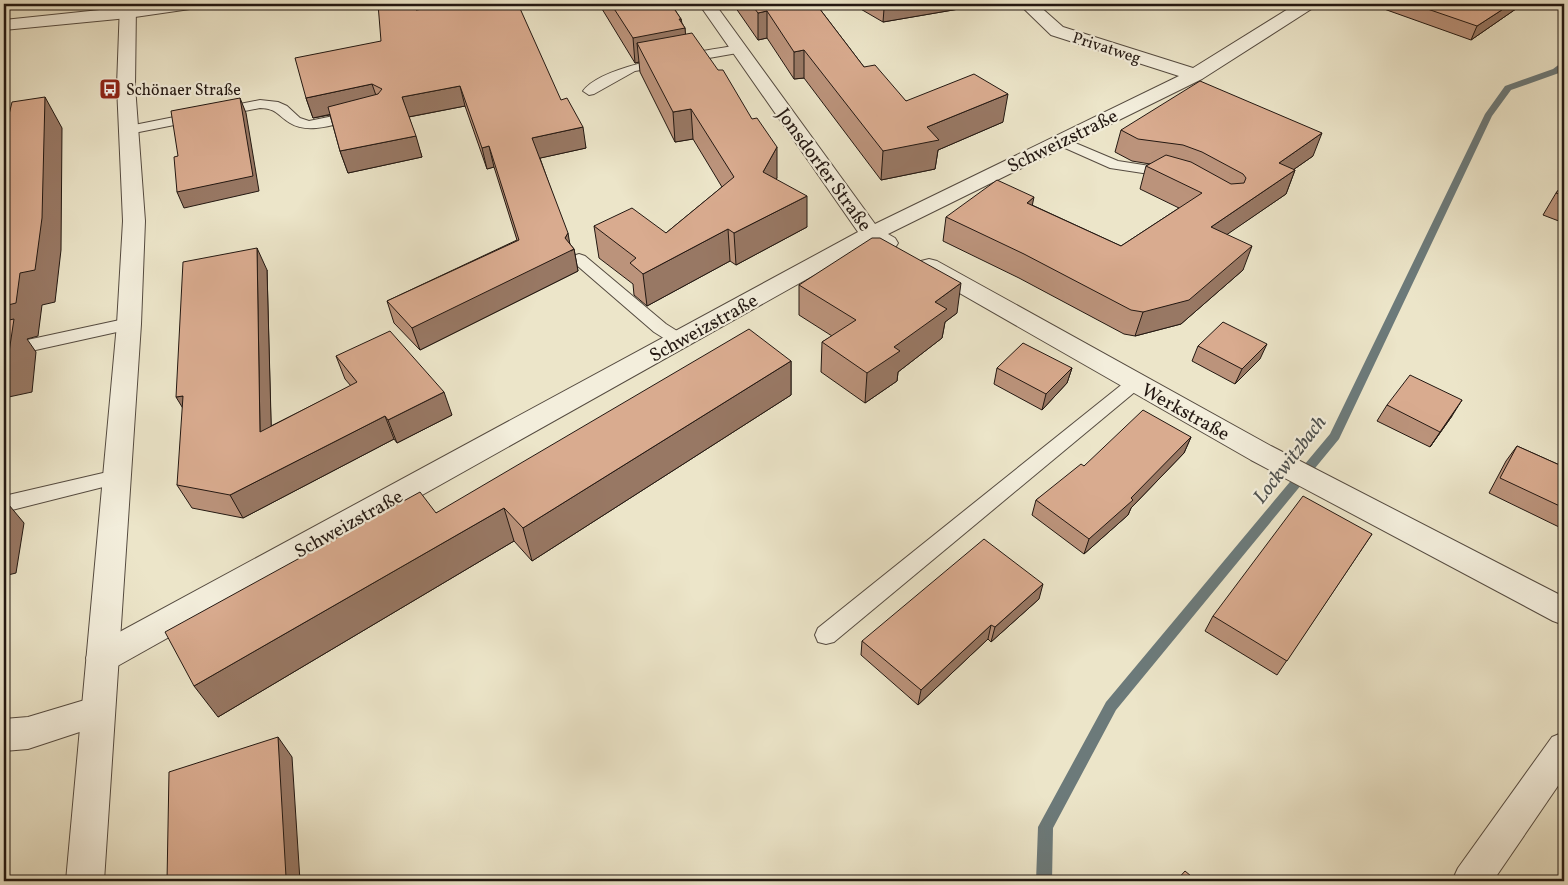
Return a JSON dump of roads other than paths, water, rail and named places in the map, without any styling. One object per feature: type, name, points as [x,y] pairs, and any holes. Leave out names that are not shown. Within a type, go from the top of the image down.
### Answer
[{"type":"street","points":[[4,25],[128,8],[190,4]]},
{"type":"street","name":"Jonsdorfer Straße","points":[[707,4],[871,234],[1136,382]]},
{"type":"street","name":"Privatweg","points":[[1027,4],[1057,30],[1195,75]]},
{"type":"street","name":"Schweizstraße","points":[[102,658],[871,234],[1195,75],[1307,4]]},
{"type":"street","points":[[85,881],[129,324],[134,221],[126,86],[128,8]]},
{"type":"street","name":"Werkstraße","points":[[1136,382],[1261,453],[1564,612]]},
{"type":"street","points":[[4,735],[28,733],[98,711]]},
{"type":"street","points":[[1471,881],[1564,748]]},
{"type":"lane","points":[[589,92],[611,78],[632,68],[739,49]]},
{"type":"lane","points":[[129,130],[260,104],[273,105],[282,109],[295,121],[308,125],[317,125],[370,112]]},
{"type":"lane","points":[[1061,141],[1115,165],[1171,173],[1180,177]]},
{"type":"lane","points":[[578,259],[660,328],[679,340]]},
{"type":"lane","points":[[4,350],[129,324]]},
{"type":"lane","name":"Werkstraße","points":[[826,635],[1136,382]]},
{"type":"lane","points":[[4,504],[116,477]]},
{"type":"waterway","name":"Lockwitzbach","points":[[1044,881],[1046,827],[1111,706],[1335,436],[1488,116],[1508,88],[1556,71],[1564,65]]},
{"type":"place","name":"Schönaer Straße","points":[[110,89]]}]
